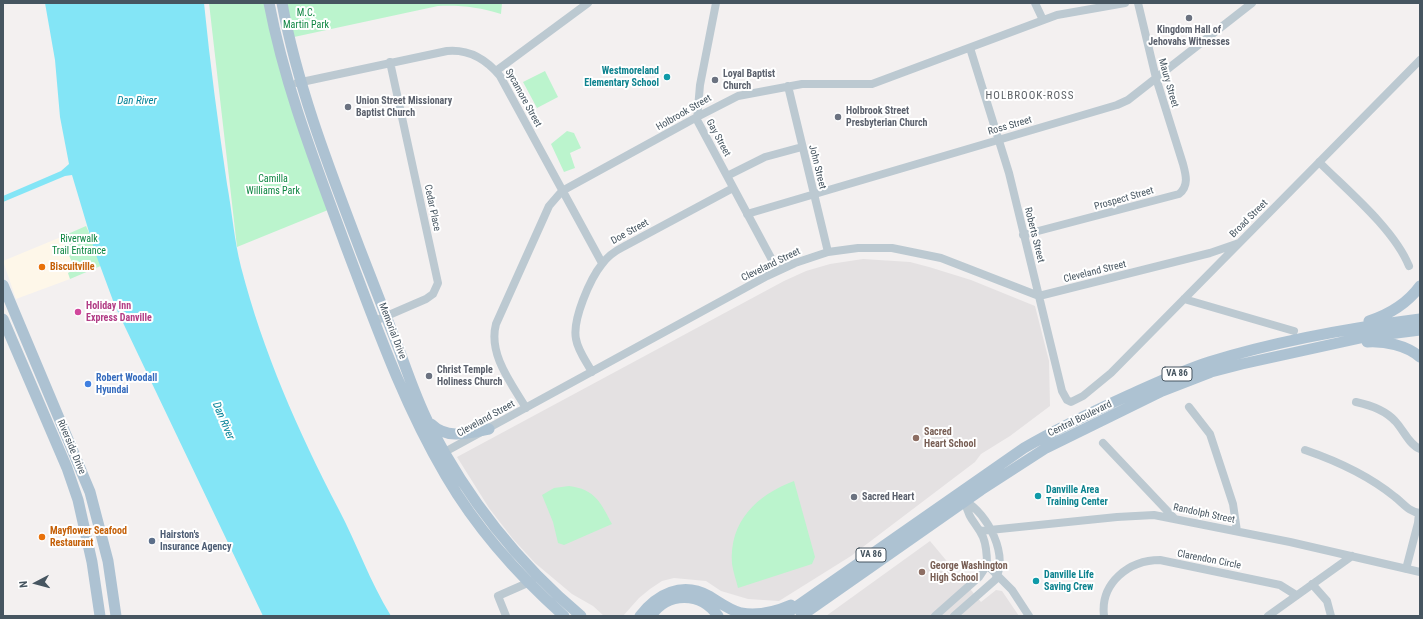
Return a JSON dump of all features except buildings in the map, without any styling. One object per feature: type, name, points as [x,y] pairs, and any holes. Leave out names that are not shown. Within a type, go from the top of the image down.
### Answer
[{"type":"main road","name":"Memorial Drive","points":[[269,3],[288,85],[336,219],[403,394],[440,455]]},
{"type":"main road","name":"Memorial Drive","points":[[282,3],[300,82],[348,216],[440,455],[458,495],[480,527],[534,581],[564,616]]},
{"type":"main road","name":"Riverside Drive","points":[[3,285],[90,492],[108,561],[116,616]]},
{"type":"main road","points":[[1316,336],[1387,314],[1406,302],[1420,286]]},
{"type":"main road","name":"Riverside Drive","points":[[3,319],[67,468],[78,500],[91,555],[100,616]]},
{"type":"main road","name":"Central Boulevard","points":[[783,616],[1024,448],[1064,426],[1184,371],[1228,357],[1316,336],[1420,319]]},
{"type":"main road","name":"Central Boulevard","points":[[801,616],[965,501],[1046,448],[1162,391],[1211,372],[1365,337],[1420,330]]},
{"type":"main road","points":[[1300,351],[1307,353],[1374,342],[1402,347],[1420,357]]},
{"type":"main road","points":[[428,421],[439,430],[454,434],[489,428]]},
{"type":"main road","name":"Memorial Drive","points":[[534,581],[581,616]]},
{"type":"main road","points":[[640,616],[659,596],[681,589],[703,593],[736,611],[753,614],[771,612],[807,599]]},
{"type":"main road","points":[[651,616],[664,603],[686,597],[702,602],[718,616]]},
{"type":"main road","points":[[808,616],[818,604]]},
{"type":"street","points":[[496,71],[588,3]]},
{"type":"street","name":"Gay Street","points":[[716,3],[700,85],[696,117],[698,124],[778,271]]},
{"type":"street","points":[[1035,3],[1043,20]]},
{"type":"street","name":"Holbrook Street","points":[[526,408],[497,356],[493,340],[494,332],[496,324],[548,206],[562,191],[696,117],[738,96],[802,84],[872,84],[1043,20],[1074,11],[1125,3]]},
{"type":"street","name":"Maury Street","points":[[1138,3],[1156,78],[1177,145]]},
{"type":"street","name":"Ross Street","points":[[747,214],[1117,105],[1128,100],[1252,3]]},
{"type":"street","name":"Roberts Street","points":[[970,48],[999,140],[1064,397],[1068,401],[1074,402],[1090,390]]},
{"type":"street","name":"Sycamore Street","points":[[288,85],[390,62],[456,50],[473,54],[496,71],[602,263]]},
{"type":"street","name":"Broad Street","points":[[1090,390],[1111,373],[1420,60]]},
{"type":"street","name":"Cedar Place","points":[[375,320],[426,299],[433,294],[438,283],[390,62]]},
{"type":"street","name":"John Street","points":[[788,86],[828,252]]},
{"type":"street","name":"Prospect Street","points":[[1024,235],[1179,194],[1184,188],[1186,177],[1177,145]]},
{"type":"street","points":[[727,176],[765,157],[802,148]]},
{"type":"street","points":[[1319,162],[1378,221],[1402,250],[1409,266]]},
{"type":"street","name":"Doe Street","points":[[592,372],[578,346],[575,329],[578,314],[602,263],[623,247],[733,188]]},
{"type":"street","name":"Cleveland Street","points":[[440,455],[778,271],[812,256],[828,252],[875,248],[925,254],[1039,296],[1210,253],[1239,243]]},
{"type":"street","points":[[1184,299],[1294,331]]},
{"type":"street","points":[[1356,402],[1373,407],[1391,417],[1414,446],[1420,449]]},
{"type":"street","points":[[1189,406],[1210,434],[1233,504],[1237,531]]},
{"type":"street","points":[[1103,443],[1175,518]]},
{"type":"street","points":[[1305,450],[1347,466],[1390,493],[1410,510],[1419,513],[1418,523],[1406,569]]},
{"type":"street","points":[[954,616],[995,580],[998,575],[999,556],[991,530],[974,506],[965,501]]},
{"type":"street","points":[[935,616],[979,577],[987,565],[987,548],[980,531],[968,515],[965,501]]},
{"type":"street","name":"Randolph Street","points":[[980,531],[1143,515],[1175,518],[1420,572]]},
{"type":"street","points":[[1268,616],[1352,556]]},
{"type":"street","name":"Clarendon Circle","points":[[1104,616],[1104,608],[1108,591],[1119,576],[1128,568],[1142,562],[1160,560],[1280,585],[1296,595]]},
{"type":"street","points":[[987,565],[1012,590],[1029,616]]},
{"type":"street","points":[[506,616],[498,596],[534,581]]},
{"type":"street","points":[[1312,584],[1327,601],[1331,616]]},
{"type":"shaded area","points":[[61,237],[75,269],[68,273],[70,279],[16,299],[3,261]]},
{"type":"shaded area","points":[[863,259],[910,262],[929,267],[971,280],[1035,306],[1049,361],[1050,406],[1010,436],[981,454],[975,462],[851,556],[779,601],[748,599],[721,591],[706,581],[674,578],[662,581],[650,589],[639,598],[623,616],[604,616],[593,606],[572,594],[535,563],[513,539],[489,508],[457,457],[784,281],[806,271],[830,264]]},
{"type":"shaded area","name":"George Washington High School","points":[[930,541],[981,602],[996,590],[1002,591],[1019,616],[826,616]]},
{"type":"green space","name":"Camilla Williams Park","points":[[209,3],[266,3],[328,210],[237,247]]},
{"type":"green space","name":"M.C. Martin Park","points":[[287,3],[502,3],[501,14],[470,7],[438,6],[294,37]]},
{"type":"green space","points":[[545,71],[558,97],[537,108],[523,82]]},
{"type":"green space","points":[[567,131],[574,133],[581,148],[570,153],[575,168],[564,172],[551,144]]},
{"type":"green space","name":"Riverwalk Trail Entrance","points":[[86,226],[103,265],[70,279],[68,273],[75,269],[61,237]]},
{"type":"green space","points":[[794,481],[815,557],[812,564],[738,588],[732,564],[732,549],[735,535],[741,523],[757,502],[768,494]]},
{"type":"green space","points":[[569,486],[585,490],[596,498],[612,524],[564,545],[558,543],[553,522],[542,495],[554,488]]},
{"type":"water","name":"Dan River","points":[[45,3],[204,3],[217,116],[235,236],[241,267],[250,299],[271,360],[309,450],[383,603],[391,616],[263,616],[115,306],[95,252],[72,175],[65,176],[3,202],[3,196],[61,171],[69,164],[60,117],[55,60]]},
{"type":"place","name":"Kingdom Hall of Jehovahs Witnesses","points":[[1189,18]]},
{"type":"place","name":"Westmoreland Elementary School","points":[[667,77]]},
{"type":"place","name":"Loyal Baptist Church","points":[[715,80]]},
{"type":"place","name":"Union Street Missionary Baptist Church","points":[[348,107]]},
{"type":"place","name":"Holbrook Street Presbyterian Church","points":[[838,117]]},
{"type":"place","name":"Biscuitville","points":[[42,267]]},
{"type":"place","name":"Holiday Inn Express Danville","points":[[78,312]]},
{"type":"place","name":"Christ Temple Holiness Church","points":[[429,376]]},
{"type":"place","name":"Robert Woodall Hyundai","points":[[88,384]]},
{"type":"place","name":"Sacred Heart School","points":[[916,438]]},
{"type":"place","name":"Danville Area Training Center","points":[[1038,496]]},
{"type":"place","name":"Sacred Heart","points":[[854,497]]},
{"type":"place","name":"Mayflower Seafood Restaurant","points":[[42,537]]},
{"type":"place","name":"Hairston's Insurance Agency","points":[[152,541]]},
{"type":"place","name":"George Washington High School","points":[[922,572]]},
{"type":"place","name":"Danville Life Saving Crew","points":[[1036,581]]},
{"type":"district","name":"HOLBROOK-ROSS","points":[[1030,96]]}]
